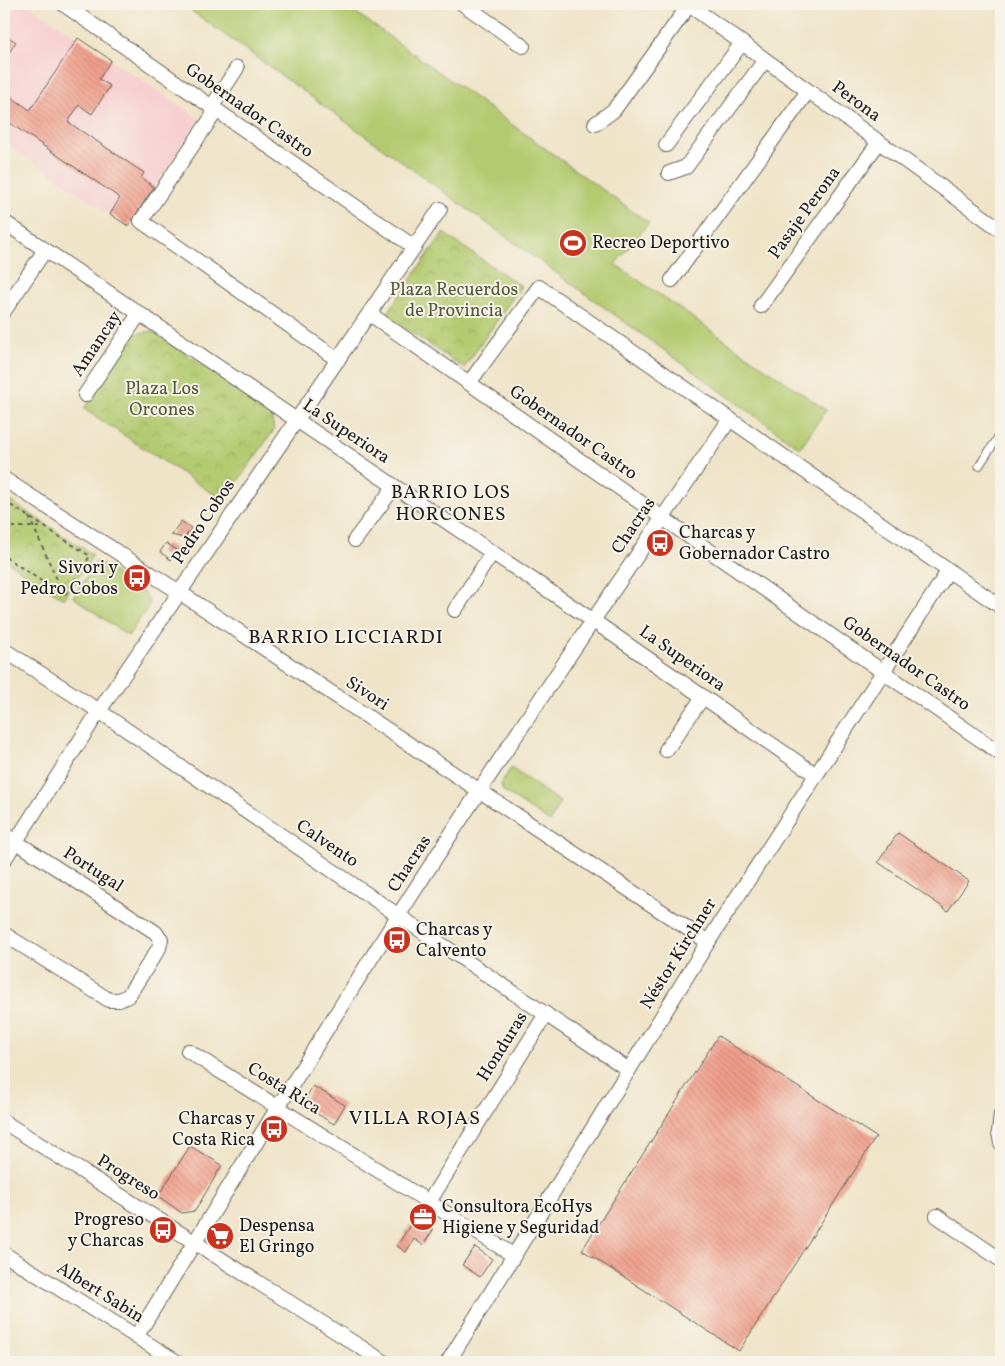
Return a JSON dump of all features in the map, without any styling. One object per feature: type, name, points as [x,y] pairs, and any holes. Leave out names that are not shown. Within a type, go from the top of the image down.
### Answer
[{"type":"street","name":"Gobernador Castro","points":[[63,4],[414,247]]},
{"type":"street","points":[[463,4],[523,46]]},
{"type":"street","points":[[595,124],[614,110],[689,4]]},
{"type":"street","name":"Perona","points":[[689,4],[1001,230]]},
{"type":"street","points":[[666,146],[742,43]]},
{"type":"street","points":[[669,173],[686,167],[765,60]]},
{"type":"street","points":[[237,68],[141,221],[338,360]]},
{"type":"street","points":[[672,280],[808,90]]},
{"type":"street","name":"Pasaje Perona","points":[[761,306],[879,142]]},
{"type":"street","name":"Pedro Cobos","points":[[4,860],[99,711],[440,209]]},
{"type":"street","name":"La Superiora","points":[[4,222],[592,620],[816,775]]},
{"type":"street","points":[[4,311],[45,250]]},
{"type":"street","points":[[469,383],[539,287],[1001,607]]},
{"type":"street","name":"Amancay","points":[[85,395],[140,314]]},
{"type":"street","name":"Gobernador Castro","points":[[370,314],[1001,754]]},
{"type":"street","name":"Chacras","points":[[136,1337],[277,1107],[479,791],[592,620],[730,420]]},
{"type":"street","name":"Sivori","points":[[4,479],[179,592],[708,942]]},
{"type":"street","points":[[355,540],[394,487]]},
{"type":"street","points":[[455,610],[492,553]]},
{"type":"street","name":"Néstor Kirchner","points":[[448,1362],[708,942],[949,570]]},
{"type":"street","name":"Calvento","points":[[4,650],[99,711],[399,916],[630,1070]]},
{"type":"street","points":[[666,750],[703,697]]},
{"type":"street","name":"Portugal","points":[[4,834],[155,932],[161,939],[159,948],[128,996],[120,1000],[109,1000],[4,934]]},
{"type":"street","name":"Honduras","points":[[429,1202],[546,1014]]},
{"type":"street","name":"Costa Rica","points":[[188,1051],[513,1255]]},
{"type":"street","points":[[1001,1114],[999,1132],[1001,1143]]},
{"type":"street","name":"Progreso","points":[[4,1122],[384,1362]]},
{"type":"street","points":[[937,1216],[1001,1260]]},
{"type":"street","name":"Albert Sabin","points":[[4,1254],[177,1362]]},
{"type":"lane","points":[[979,466],[1001,433]]},
{"type":"path","points":[[4,501],[90,556],[64,596]]},
{"type":"path","points":[[29,517],[64,596]]},
{"type":"path","points":[[4,527],[45,527]]},
{"type":"path","points":[[4,556],[64,596]]},
{"type":"shaded area","points":[[4,4],[27,4],[200,119],[128,226],[4,142]]},
{"type":"green space","name":"Recreo Deportivo","points":[[182,4],[344,4],[649,223],[615,264],[826,410],[800,448]]},
{"type":"green space","name":"Plaza Recuerdos de Provincia","points":[[443,233],[521,286],[464,368],[386,315]]},
{"type":"green space","name":"Plaza Los Orcones","points":[[152,331],[270,410],[274,430],[224,501],[84,409],[135,334]]},
{"type":"green space","points":[[4,497],[93,555],[64,599],[4,559]]},
{"type":"green space","points":[[97,561],[144,593],[150,604],[128,636],[73,597]]},
{"type":"green space","points":[[511,768],[560,802],[550,822],[503,791],[501,783]]},
{"type":"green space","points":[[4,1267],[14,1273],[4,1290]]},
{"type":"building","points":[[4,34],[16,42],[4,60]]},
{"type":"building","points":[[78,38],[111,60],[99,79],[110,86],[92,114],[79,105],[68,122],[144,173],[141,178],[154,187],[128,226],[110,214],[120,198],[4,119],[4,92],[30,110]]},
{"type":"building","points":[[181,521],[191,528],[185,538],[171,535]]},
{"type":"building","points":[[166,543],[177,550],[171,560],[160,552]]},
{"type":"building","points":[[898,833],[969,881],[948,911],[878,862]]},
{"type":"building","points":[[718,1036],[876,1137],[739,1351],[582,1250]]},
{"type":"building","points":[[313,1086],[345,1105],[334,1124],[302,1105]]},
{"type":"building","points":[[190,1146],[222,1165],[195,1211],[182,1213],[158,1196]]},
{"type":"building","points":[[415,1217],[433,1230],[423,1245],[414,1239],[406,1252],[397,1246]]},
{"type":"building","points":[[475,1247],[492,1259],[480,1277],[462,1265]]},
{"type":"place","name":"Recreo Deportivo","points":[[573,243]]},
{"type":"place","name":"Charcas y Gobernador Castro","points":[[660,543]]},
{"type":"place","name":"Sivori y Pedro Cobos","points":[[137,578]]},
{"type":"place","name":"Charcas y Calvento","points":[[397,940]]},
{"type":"place","name":"Charcas y Costa Rica","points":[[274,1129]]},
{"type":"place","name":"Consultora EcoHys Higiene y Seguridad","points":[[423,1217]]},
{"type":"place","name":"Progreso y Charcas","points":[[163,1230]]},
{"type":"place","name":"Despensa El Gringo","points":[[220,1236]]},
{"type":"district","name":"BARRIO LOS HORCONES","points":[[451,504]]},
{"type":"district","name":"BARRIO LICCIARDI","points":[[346,638]]},
{"type":"district","name":"VILLA ROJAS","points":[[415,1119]]}]
